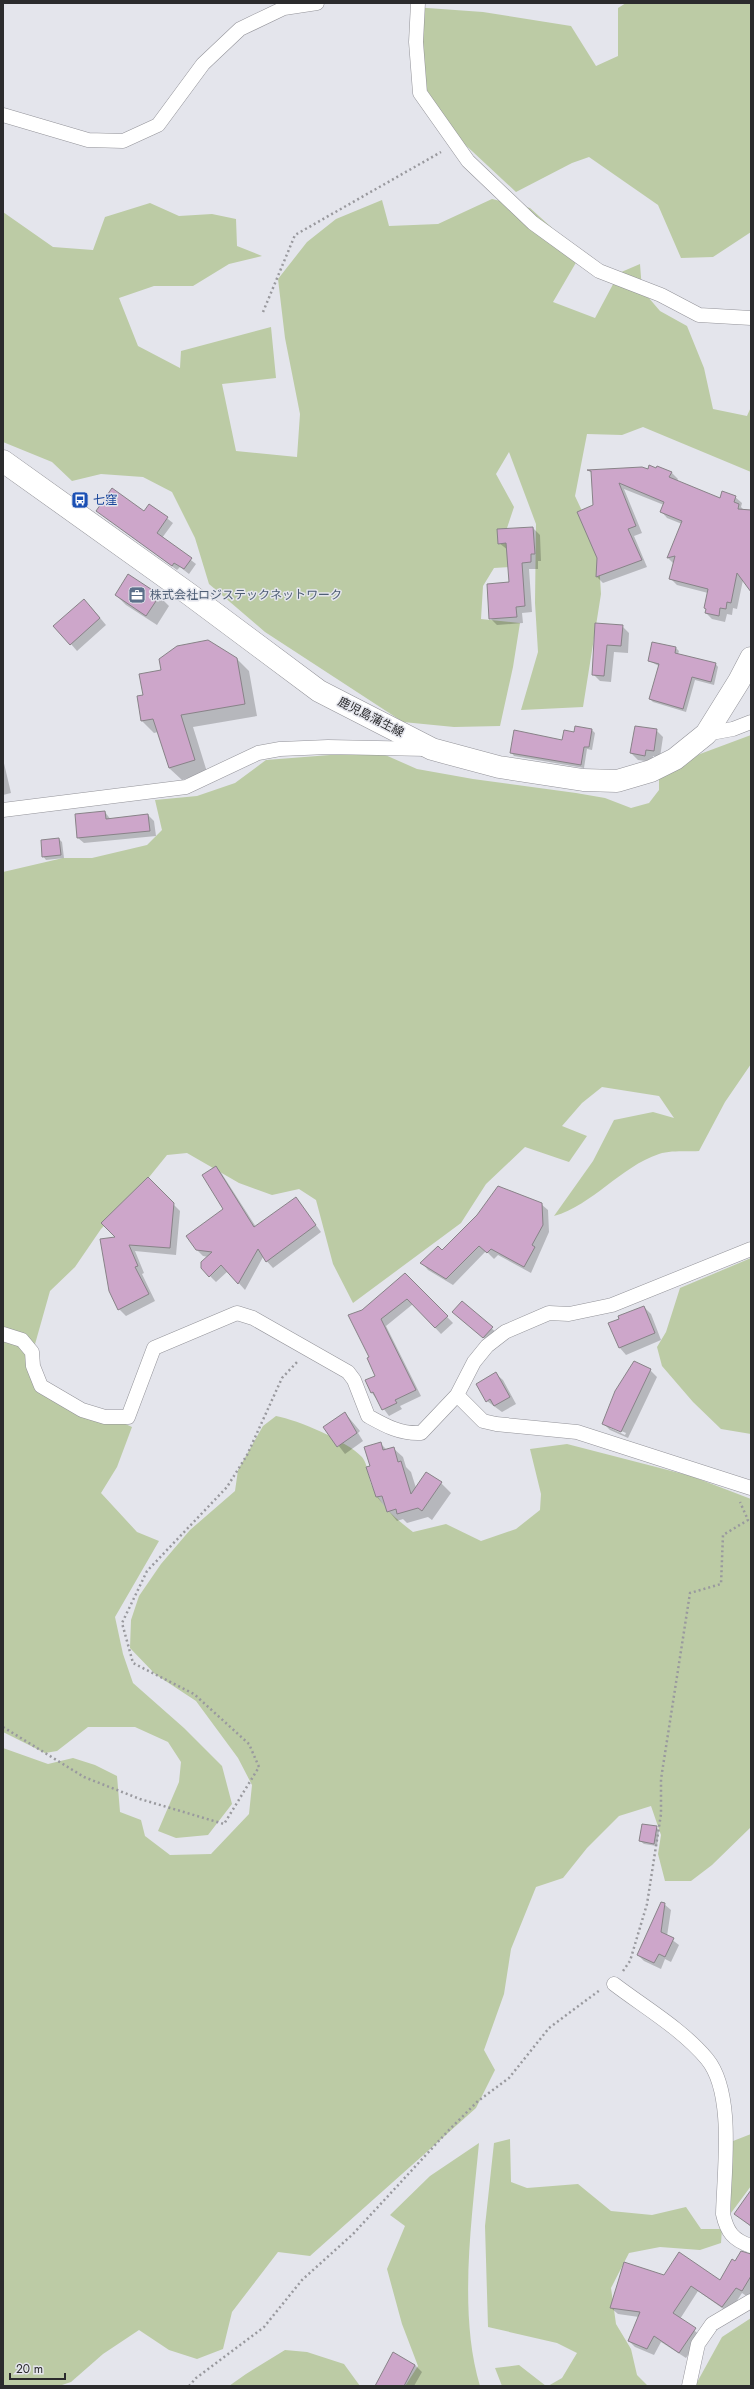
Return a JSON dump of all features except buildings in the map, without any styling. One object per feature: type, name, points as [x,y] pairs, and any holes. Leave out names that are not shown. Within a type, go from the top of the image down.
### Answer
[{"type":"main road","name":"鹿児島蒲生線","points":[[3,461],[189,594],[319,691],[432,749],[499,767],[540,775],[583,780],[617,781],[651,771],[675,759],[706,734],[739,681],[751,658]]},
{"type":"street","points":[[3,115],[88,140],[123,141],[158,125],[203,64],[240,29],[284,8],[317,3]]},
{"type":"street","points":[[418,3],[416,42],[420,93],[468,161],[533,223],[599,271],[661,295],[699,315],[751,318]]},
{"type":"street","points":[[706,734],[733,729],[751,722]]},
{"type":"street","points":[[3,810],[180,788],[198,783],[258,754],[280,749],[328,747],[432,749]]},
{"type":"street","points":[[3,1334],[22,1340],[32,1352],[33,1366],[41,1386],[82,1410],[105,1417],[128,1417],[154,1348],[237,1313],[253,1318],[308,1351],[334,1363],[348,1372],[354,1380],[368,1416],[392,1430],[409,1434],[421,1433],[457,1395],[474,1362],[487,1346],[505,1332],[549,1313],[570,1314],[612,1305],[751,1249]]},
{"type":"street","points":[[457,1395],[483,1421],[496,1424],[577,1432],[751,1488]]},
{"type":"street","points":[[614,1984],[693,2044],[707,2060],[717,2077],[724,2097],[723,2214],[726,2229],[733,2239],[751,2246]]},
{"type":"street","points":[[689,2386],[698,2344],[712,2324],[751,2301]]},
{"type":"path","points":[[263,312],[295,235],[456,143]]},
{"type":"path","points":[[3,1727],[84,1777],[140,1799],[224,1824],[259,1767],[249,1744],[194,1694],[133,1663],[122,1623],[147,1571],[227,1487],[247,1455],[282,1378],[308,1351]]},
{"type":"path","points":[[189,2386],[196,2378],[264,2327],[302,2280],[353,2234],[448,2131],[478,2101],[509,2078],[549,2028],[600,1990],[614,1984],[630,1961],[647,1904],[660,1814],[661,1778],[690,1593],[721,1584],[723,1535],[748,1520],[740,1502],[734,1498]]},
{"type":"green space","points":[[626,3],[751,3],[751,232],[713,257],[681,258],[658,205],[589,157],[572,163],[516,192],[458,138],[429,94],[410,59],[413,7],[483,12],[571,26],[596,66],[618,56],[618,8]]},
{"type":"green space","points":[[492,199],[530,208],[581,254],[553,302],[595,318],[619,273],[640,264],[642,290],[660,311],[687,326],[704,368],[713,409],[747,416],[751,407],[751,472],[643,427],[622,435],[587,434],[575,496],[598,545],[601,594],[583,707],[521,710],[538,652],[535,603],[536,524],[509,452],[496,474],[514,507],[507,528],[511,567],[494,568],[483,586],[481,619],[520,623],[513,667],[500,726],[454,727],[403,722],[265,632],[209,584],[195,538],[172,492],[143,477],[101,474],[72,481],[52,462],[3,442],[3,212],[53,247],[93,250],[105,217],[150,203],[179,216],[212,214],[236,219],[237,246],[262,256],[229,264],[193,286],[154,286],[119,298],[138,346],[180,368],[181,351],[271,327],[276,378],[222,384],[236,451],[297,457],[300,414],[285,338],[278,279],[307,242],[336,219],[382,200],[389,226],[438,224]]},
{"type":"green space","points":[[751,735],[751,1064],[725,1102],[699,1151],[664,1153],[645,1160],[619,1176],[581,1204],[554,1216],[593,1161],[614,1120],[653,1112],[674,1118],[659,1096],[602,1087],[582,1103],[562,1126],[587,1136],[569,1162],[525,1147],[486,1184],[461,1223],[353,1303],[333,1264],[316,1200],[299,1189],[272,1195],[239,1183],[187,1153],[167,1155],[137,1192],[101,1229],[75,1267],[50,1291],[28,1369],[66,1397],[132,1427],[117,1467],[101,1493],[137,1532],[159,1541],[115,1617],[123,1654],[133,1683],[184,1728],[222,1766],[232,1804],[208,1835],[176,1838],[158,1831],[179,1782],[181,1762],[168,1742],[135,1727],[88,1727],[57,1751],[45,1753],[3,1732],[3,872],[63,858],[92,858],[147,845],[162,830],[155,800],[197,796],[235,783],[266,760],[330,755],[383,754],[417,769],[473,779],[605,798],[631,808],[649,803],[659,790],[659,778],[700,754]]},
{"type":"green space","points":[[751,1258],[751,1434],[721,1429],[693,1402],[662,1366],[657,1347],[666,1332],[680,1288]]},
{"type":"green space","points":[[276,1416],[297,1422],[322,1432],[355,1451],[364,1460],[371,1483],[384,1506],[413,1532],[446,1524],[481,1541],[516,1529],[540,1510],[541,1494],[530,1449],[567,1444],[691,1476],[751,1499],[751,1827],[712,1865],[691,1881],[665,1881],[658,1854],[661,1835],[651,1806],[619,1816],[587,1848],[563,1878],[536,1887],[511,1949],[504,1994],[484,2050],[495,2070],[476,2108],[310,2256],[278,2252],[232,2312],[223,2349],[197,2359],[169,2350],[139,2330],[103,2354],[71,2382],[59,2386],[3,2386],[3,1748],[48,1764],[73,1758],[95,1765],[117,1776],[120,1812],[141,1820],[145,1836],[170,1855],[211,1854],[249,1814],[252,1785],[238,1758],[196,1701],[155,1674],[130,1648],[131,1620],[139,1596],[161,1564],[190,1530],[235,1491],[238,1470],[263,1426]]},
{"type":"green space","points":[[751,2134],[751,2186],[731,2213],[728,2143]]},
{"type":"green space","points":[[510,2139],[511,2182],[527,2188],[578,2184],[611,2211],[652,2215],[686,2207],[701,2229],[722,2229],[721,2243],[700,2250],[660,2247],[629,2253],[611,2288],[616,2324],[631,2349],[637,2375],[648,2386],[548,2386],[562,2378],[577,2353],[557,2343],[488,2327],[485,2226],[494,2143]]},
{"type":"green space","points":[[479,2143],[470,2234],[468,2297],[473,2358],[480,2386],[405,2386],[418,2366],[402,2324],[387,2269],[405,2226],[390,2215],[430,2176]]},
{"type":"green space","points":[[751,2318],[751,2386],[695,2386],[722,2337]]},
{"type":"green space","points":[[285,2350],[307,2352],[344,2364],[360,2386],[229,2386]]},
{"type":"green space","points":[[519,2365],[546,2386],[502,2386],[495,2368]]},
{"type":"place","name":"七窪","points":[[80,500]]},
{"type":"place","name":"株式会社ロジステックネットワーク","points":[[137,595]]}]
